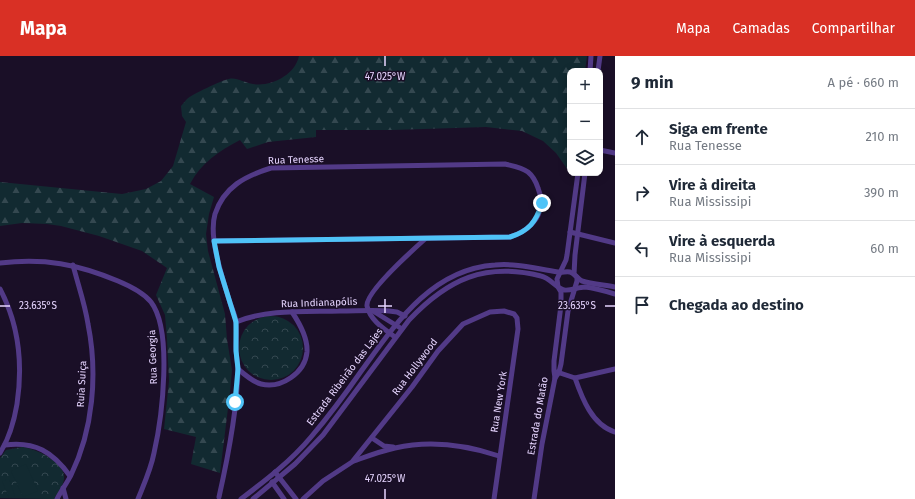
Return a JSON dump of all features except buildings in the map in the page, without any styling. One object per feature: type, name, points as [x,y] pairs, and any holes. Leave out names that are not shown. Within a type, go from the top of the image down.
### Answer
[{"type":"street","points":[[590,68],[591,56]]},
{"type":"street","points":[[598,68],[600,56]]},
{"type":"street","points":[[603,151],[615,153]]},
{"type":"street","name":"Rua Tenesse","points":[[219,496],[229,446],[238,369],[236,351],[236,322],[219,267],[213,228],[215,215],[229,190],[243,179],[254,173],[271,168],[505,164],[517,166],[528,172],[536,182],[541,194],[542,203],[534,222],[528,229],[519,234],[510,237],[425,239]]},
{"type":"street","name":"Estrada do Matão","points":[[534,499],[542,444],[556,372],[555,348],[561,305],[561,292],[558,287],[557,279],[566,260],[578,176]]},
{"type":"street","points":[[585,176],[575,255],[574,274],[577,277],[577,281],[568,311],[556,372],[574,378],[615,370]]},
{"type":"street","points":[[570,232],[615,243]]},
{"type":"street","points":[[214,241],[425,239]]},
{"type":"street","points":[[395,337],[373,319],[367,301],[391,270],[425,239]]},
{"type":"street","name":"Rua Georgia","points":[[0,263],[33,261],[73,265],[103,275],[141,292],[156,310],[160,319],[163,339],[164,382],[154,453],[146,480],[138,499]]},
{"type":"street","name":"Ruia Suiça","points":[[57,499],[79,456],[86,431],[93,368],[88,323],[73,265]]},
{"type":"street","name":"Estrada Ribeirão das Lajes","points":[[241,499],[276,472],[300,450],[349,389],[395,325],[431,290],[448,278],[471,269],[495,265],[514,265],[539,268],[560,273]]},
{"type":"street","name":"Estrada Ribeirão das Lajes","points":[[253,499],[280,478],[323,435],[409,320],[423,306],[446,288],[468,277],[498,271],[541,276],[548,279],[558,287]]},
{"type":"street","points":[[560,273],[569,272],[581,280],[615,288]]},
{"type":"street","points":[[558,287],[567,290],[585,287],[615,294]]},
{"type":"street","points":[[0,289],[12,316],[20,355],[19,387],[16,408],[9,438],[0,453]]},
{"type":"street","points":[[371,310],[402,329]]},
{"type":"street","name":"Rua Indianapólis","points":[[236,322],[251,316],[292,312],[371,310],[389,311],[404,315]]},
{"type":"street","points":[[238,369],[256,382],[268,385],[279,384],[290,379],[298,372],[307,353],[302,329],[292,312]]},
{"type":"street","name":"Rua Hollywood","points":[[352,462],[412,387],[438,351],[463,324],[490,312],[510,312]]},
{"type":"street","name":"Rua New York","points":[[494,499],[518,329],[517,318],[510,312]]},
{"type":"street","points":[[404,315],[409,320]]},
{"type":"street","points":[[574,378],[590,411],[598,421],[615,432]]},
{"type":"street","points":[[372,438],[384,446],[396,448]]},
{"type":"street","points":[[5,445],[22,444],[41,448],[58,460],[70,476]]},
{"type":"street","name":"Rua Hollywood","points":[[303,499],[323,481],[352,462],[396,448],[437,444],[477,449],[499,456]]},
{"type":"street","points":[[276,472],[296,499]]},
{"type":"street","points":[[268,478],[284,499]]},
{"type":"street","points":[[63,488],[66,499]]},
{"type":"green space","points":[[299,56],[587,56],[585,68],[567,68],[567,169],[556,153],[543,141],[522,131],[486,127],[392,130],[316,130],[316,137],[268,142],[247,149],[240,140],[211,158],[205,164],[190,184],[214,197],[209,214],[206,234],[208,251],[225,314],[232,370],[220,473],[191,464],[196,437],[164,429],[169,381],[167,339],[165,315],[156,295],[167,268],[142,251],[99,236],[61,226],[22,223],[0,226],[0,182],[122,194],[146,189],[161,181],[173,166],[186,122],[182,116],[181,106],[187,99],[194,94],[229,79],[250,83],[267,84],[287,74],[297,63]]},
{"type":"green space","points":[[265,316],[277,316],[294,325],[301,336],[303,348],[301,360],[294,371],[277,380],[265,380],[253,375],[244,366],[239,354],[239,342],[244,330],[253,321]]},
{"type":"green space","points":[[22,447],[42,453],[61,467],[64,473],[64,479],[54,499],[0,498],[0,458],[6,450]]},
{"type":"green space","points":[[26,464],[38,491],[23,497],[11,471]]},
{"type":"green space","points":[[9,479],[15,496],[9,498],[2,481]]},
{"type":"route","points":[[235,402],[238,369],[236,351],[236,322],[219,267],[214,241],[510,237],[528,229],[534,222],[542,203]]}]
